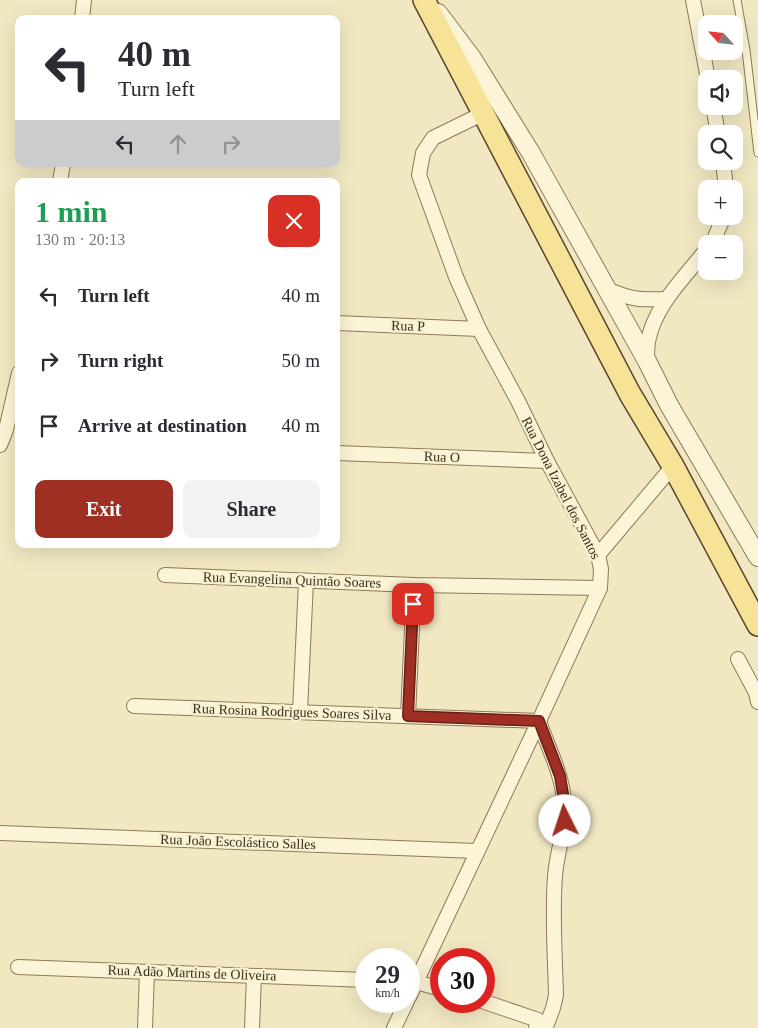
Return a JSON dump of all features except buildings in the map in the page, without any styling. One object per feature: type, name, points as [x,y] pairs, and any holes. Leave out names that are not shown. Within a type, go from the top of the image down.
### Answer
[{"type":"main road","points":[[424,0],[630,394],[672,466],[758,625]]},
{"type":"street","points":[[82,15],[84,0]]},
{"type":"street","points":[[429,0],[472,58],[531,153],[647,361],[669,405],[758,557]]},
{"type":"street","points":[[693,0],[706,70]]},
{"type":"street","name":"Rua Dona Izabel dos Santos","points":[[420,966],[539,721],[600,588],[601,569],[598,555],[479,329],[456,277],[419,175],[423,153],[433,138],[484,113]]},
{"type":"street","points":[[647,361],[648,341],[653,325],[667,299],[698,260]]},
{"type":"street","points":[[606,289],[639,300],[667,299]]},
{"type":"street","name":"Rua P","points":[[340,323],[479,329]]},
{"type":"street","points":[[0,445],[6,430],[15,391]]},
{"type":"street","name":"Rua O","points":[[340,453],[547,461]]},
{"type":"street","points":[[598,555],[672,466]]},
{"type":"street","name":"Rua Evangelina Quintão Soares","points":[[164,576],[414,585],[600,588]]},
{"type":"street","points":[[300,712],[306,581]]},
{"type":"street","points":[[408,716],[414,585]]},
{"type":"street","points":[[738,659],[756,693],[758,702]]},
{"type":"street","name":"Rua Rosina Rodrigues Soares Silva","points":[[134,706],[539,721]]},
{"type":"street","points":[[495,1006],[544,1025],[553,1008],[556,995],[553,899],[565,821],[564,800],[560,776],[539,721]]},
{"type":"street","name":"Rua João Escolástico Salles","points":[[0,833],[477,851]]},
{"type":"street","name":"Rua Adão Martins de Oliveira","points":[[18,966],[355,980]]},
{"type":"street","points":[[145,1028],[147,972]]},
{"type":"street","points":[[252,1028],[254,976]]},
{"type":"street","points":[[394,1028],[401,1013]]},
{"type":"lane","points":[[737,0],[746,50],[758,153]]},
{"type":"route","points":[[413,604],[408,716],[539,721],[560,776],[565,821]]}]
